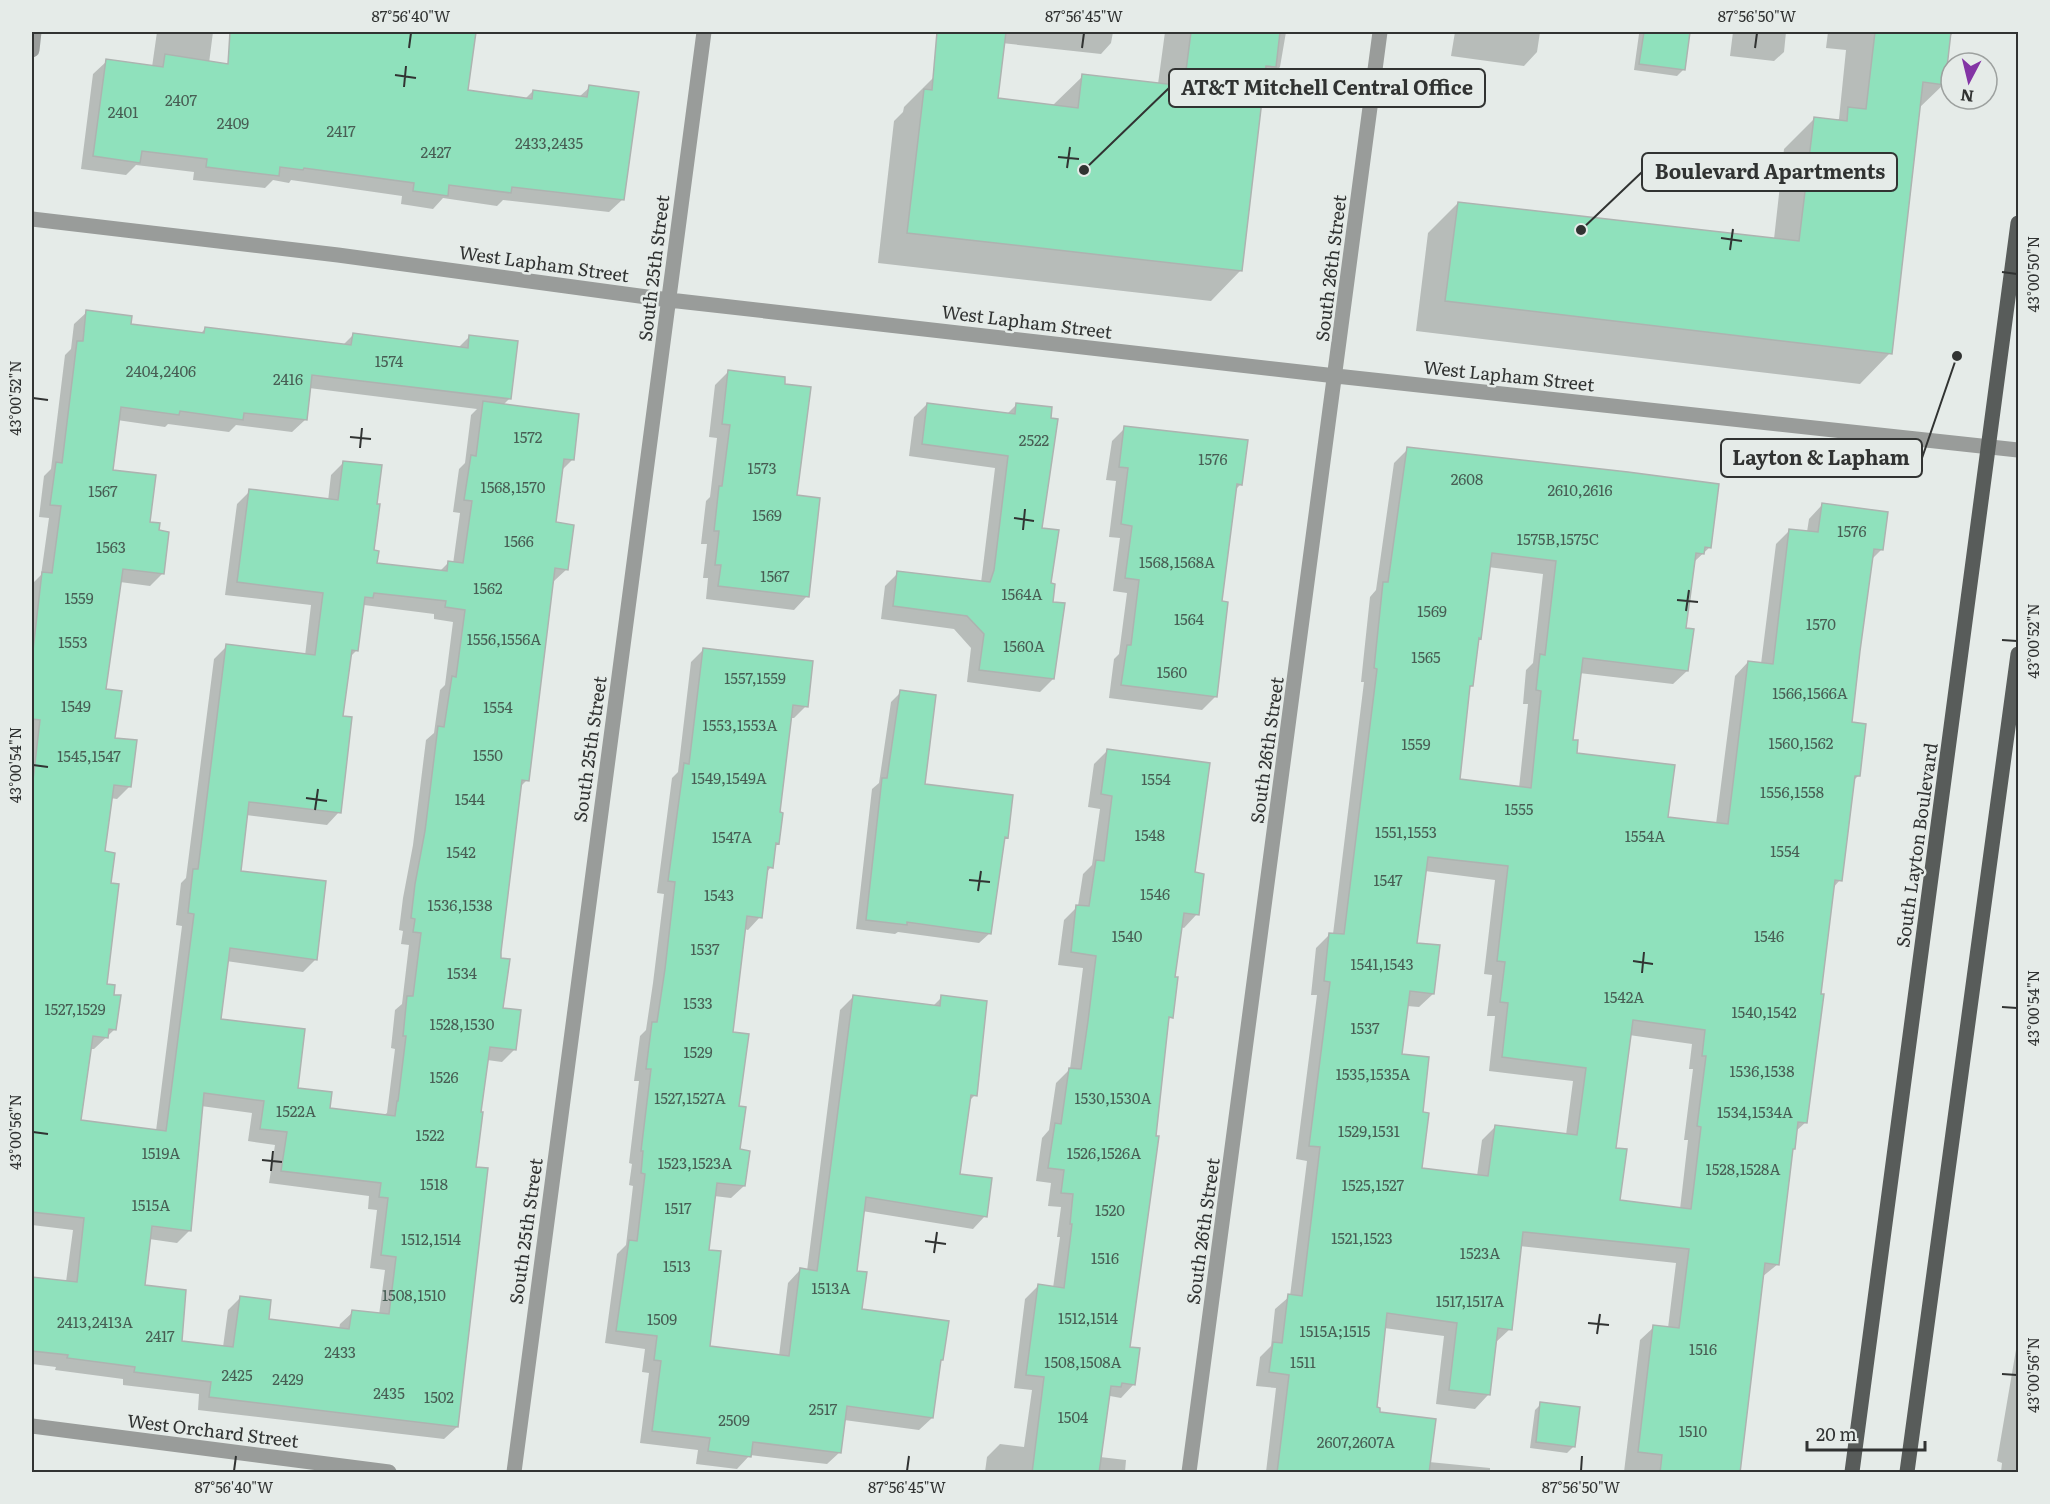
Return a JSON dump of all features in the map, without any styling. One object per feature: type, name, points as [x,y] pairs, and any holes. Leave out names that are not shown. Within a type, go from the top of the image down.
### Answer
[{"type":"main road","name":"South Layton Boulevard","points":[[1852,1473],[2019,223]]},
{"type":"main road","points":[[1907,1473],[2019,654]]},
{"type":"street","points":[[32,50],[34,32]]},
{"type":"street","name":"South 25th Street","points":[[514,1473],[669,300],[673,251],[704,32]]},
{"type":"street","name":"South 26th Street","points":[[1189,1473],[1380,32]]},
{"type":"street","name":"West Lapham Street","points":[[32,219],[338,255],[669,300],[1336,376],[2019,450]]},
{"type":"street","name":"West Orchard Street","points":[[32,1426],[389,1473]]},
{"type":"building","points":[[230,32],[476,32],[468,90],[532,99],[533,90],[587,97],[589,85],[639,92],[624,200],[512,187],[511,193],[449,185],[448,196],[413,191],[414,183],[304,168],[303,170],[280,167],[279,176],[206,167],[207,159],[142,151],[140,163],[93,156],[106,59],[163,67],[165,54],[228,64]]},
{"type":"building","points":[[937,32],[1006,32],[998,98],[1078,108],[1082,74],[1184,86],[1191,32],[1280,32],[1276,67],[1266,66],[1242,271],[907,233],[924,89],[932,90]]},
{"type":"building","points":[[1644,32],[1690,32],[1685,70],[1639,64]]},
{"type":"building","points":[[1875,32],[1951,32],[1949,51],[1939,51],[1939,84],[1923,82],[1892,354],[1445,301],[1458,202],[1799,241],[1814,117],[1847,121],[1848,107],[1866,109]]},
{"type":"building","points":[[86,310],[132,316],[131,324],[204,333],[205,327],[351,345],[353,333],[468,348],[469,335],[518,341],[511,399],[312,375],[307,420],[244,413],[243,420],[180,411],[179,415],[121,407],[113,470],[156,475],[150,522],[160,523],[159,530],[169,532],[164,574],[123,569],[106,689],[122,691],[115,738],[137,740],[131,787],[114,785],[105,851],[115,853],[111,883],[119,884],[107,984],[115,985],[114,995],[121,995],[116,1030],[109,1029],[108,1038],[93,1036],[81,1120],[166,1131],[194,914],[188,913],[193,869],[198,869],[226,644],[315,655],[323,593],[237,582],[249,489],[338,500],[343,461],[382,465],[374,550],[379,551],[377,563],[447,571],[448,561],[463,563],[472,501],[464,500],[471,455],[476,456],[483,401],[579,414],[574,460],[564,459],[556,522],[574,525],[568,570],[555,568],[529,781],[522,780],[501,952],[501,958],[510,959],[503,1008],[521,1010],[516,1050],[490,1047],[481,1112],[483,1112],[476,1167],[488,1168],[458,1427],[209,1397],[211,1382],[134,1372],[135,1367],[32,1351],[32,1277],[77,1282],[84,1218],[32,1212],[32,789],[40,720],[32,719],[32,659],[42,572],[52,573],[61,506],[50,505],[56,462],[62,463],[77,341],[83,341]],"holes":[[[374,593],[446,601],[445,607],[465,610],[456,677],[452,676],[444,727],[438,726],[425,831],[415,884],[411,918],[415,919],[413,932],[421,933],[413,996],[407,996],[403,1036],[406,1036],[395,1116],[330,1108],[332,1092],[298,1088],[305,1029],[221,1019],[230,948],[317,960],[326,881],[241,871],[249,802],[341,813],[352,717],[343,716],[352,650],[358,651],[365,597],[373,598]],[[204,1093],[264,1101],[260,1129],[287,1132],[281,1171],[381,1183],[379,1197],[388,1198],[381,1255],[396,1257],[389,1314],[352,1310],[349,1329],[269,1319],[271,1300],[240,1296],[233,1347],[182,1341],[186,1290],[145,1285],[152,1226],[191,1231]]]},
{"type":"building","points":[[728,370],[785,377],[785,384],[811,387],[797,495],[820,498],[809,597],[718,586],[721,565],[715,565],[719,531],[714,531],[730,425],[722,424]]},
{"type":"building","points":[[927,403],[1015,414],[1016,403],[1052,407],[1051,418],[1058,419],[1042,528],[1059,530],[1051,583],[1055,584],[1053,602],[1065,603],[1054,679],[979,670],[984,634],[967,616],[893,606],[897,571],[990,582],[994,570],[1008,456],[922,444]]},
{"type":"building","points":[[1124,426],[1248,440],[1242,485],[1237,484],[1222,601],[1228,602],[1217,697],[1121,685],[1127,645],[1131,645],[1139,580],[1125,578],[1132,526],[1121,524],[1128,468],[1119,467]]},
{"type":"building","points":[[1407,447],[1719,484],[1711,548],[1705,547],[1704,554],[1696,553],[1686,628],[1694,629],[1688,671],[1583,658],[1573,740],[1578,740],[1577,753],[1675,765],[1668,817],[1728,824],[1748,661],[1773,664],[1789,529],[1818,532],[1822,503],[1888,512],[1883,550],[1874,549],[1860,651],[1852,722],[1866,724],[1860,776],[1855,776],[1842,881],[1835,880],[1821,994],[1824,994],[1807,1123],[1798,1122],[1779,1265],[1765,1263],[1740,1473],[1660,1473],[1662,1455],[1638,1452],[1653,1325],[1679,1328],[1689,1249],[1523,1232],[1512,1330],[1498,1328],[1490,1395],[1449,1390],[1457,1323],[1387,1313],[1377,1407],[1380,1408],[1380,1412],[1436,1419],[1429,1473],[1277,1473],[1289,1375],[1269,1372],[1273,1342],[1282,1343],[1288,1294],[1302,1296],[1320,1147],[1309,1146],[1330,982],[1324,981],[1329,933],[1344,934],[1377,669],[1374,668],[1383,582],[1388,582]],"holes":[[[1492,553],[1556,561],[1545,655],[1540,654],[1536,690],[1541,691],[1531,788],[1460,779],[1470,686],[1473,686],[1479,638],[1481,639]],[[1428,857],[1508,866],[1497,961],[1505,962],[1500,1002],[1508,1003],[1502,1057],[1586,1068],[1577,1135],[1495,1125],[1488,1176],[1422,1168],[1429,1113],[1423,1112],[1429,1057],[1402,1054],[1410,991],[1434,994],[1440,945],[1417,943]],[[1633,1020],[1705,1030],[1702,1056],[1706,1056],[1697,1126],[1701,1127],[1691,1209],[1620,1200],[1627,1149],[1616,1148]]]},
{"type":"building","points":[[703,648],[813,661],[808,707],[793,705],[780,812],[783,813],[779,844],[776,843],[773,868],[768,867],[762,918],[747,916],[733,1032],[749,1034],[739,1106],[746,1107],[740,1149],[750,1151],[745,1186],[717,1183],[709,1250],[721,1251],[710,1346],[789,1356],[800,1268],[817,1271],[853,995],[940,1006],[941,995],[987,1001],[977,1096],[971,1095],[960,1174],[992,1178],[987,1217],[866,1197],[857,1271],[867,1272],[862,1309],[949,1321],[933,1418],[847,1406],[841,1453],[753,1442],[751,1457],[708,1451],[710,1438],[652,1431],[661,1361],[654,1360],[657,1336],[616,1331],[629,1240],[637,1241],[645,1174],[641,1173],[643,1151],[641,1151],[651,1069],[646,1069],[652,1022],[657,1022],[665,969],[675,882],[668,881],[684,763],[689,764]]},
{"type":"building","points":[[900,690],[936,695],[925,784],[1013,795],[991,934],[907,922],[907,925],[866,920],[882,778],[887,778]]},
{"type":"building","points":[[1107,749],[1210,763],[1195,872],[1204,874],[1199,915],[1184,913],[1175,977],[1178,977],[1173,1018],[1169,1017],[1156,1136],[1159,1136],[1130,1347],[1140,1348],[1135,1385],[1122,1383],[1121,1387],[1111,1386],[1099,1473],[1032,1473],[1044,1377],[1026,1375],[1038,1284],[1064,1288],[1072,1224],[1070,1224],[1073,1194],[1061,1193],[1064,1170],[1048,1168],[1055,1123],[1061,1124],[1069,1068],[1081,1069],[1088,1021],[1096,956],[1071,952],[1076,905],[1089,906],[1096,860],[1104,861],[1112,796],[1101,794]]},
{"type":"building","points":[[1540,1402],[1580,1407],[1575,1447],[1536,1442]]},
{"type":"place","name":"AT&T Mitchell Central Office","points":[[1084,170]]},
{"type":"place","name":"Boulevard Apartments","points":[[1581,230]]},
{"type":"place","name":"Layton & Lapham","points":[[1957,356]]}]
